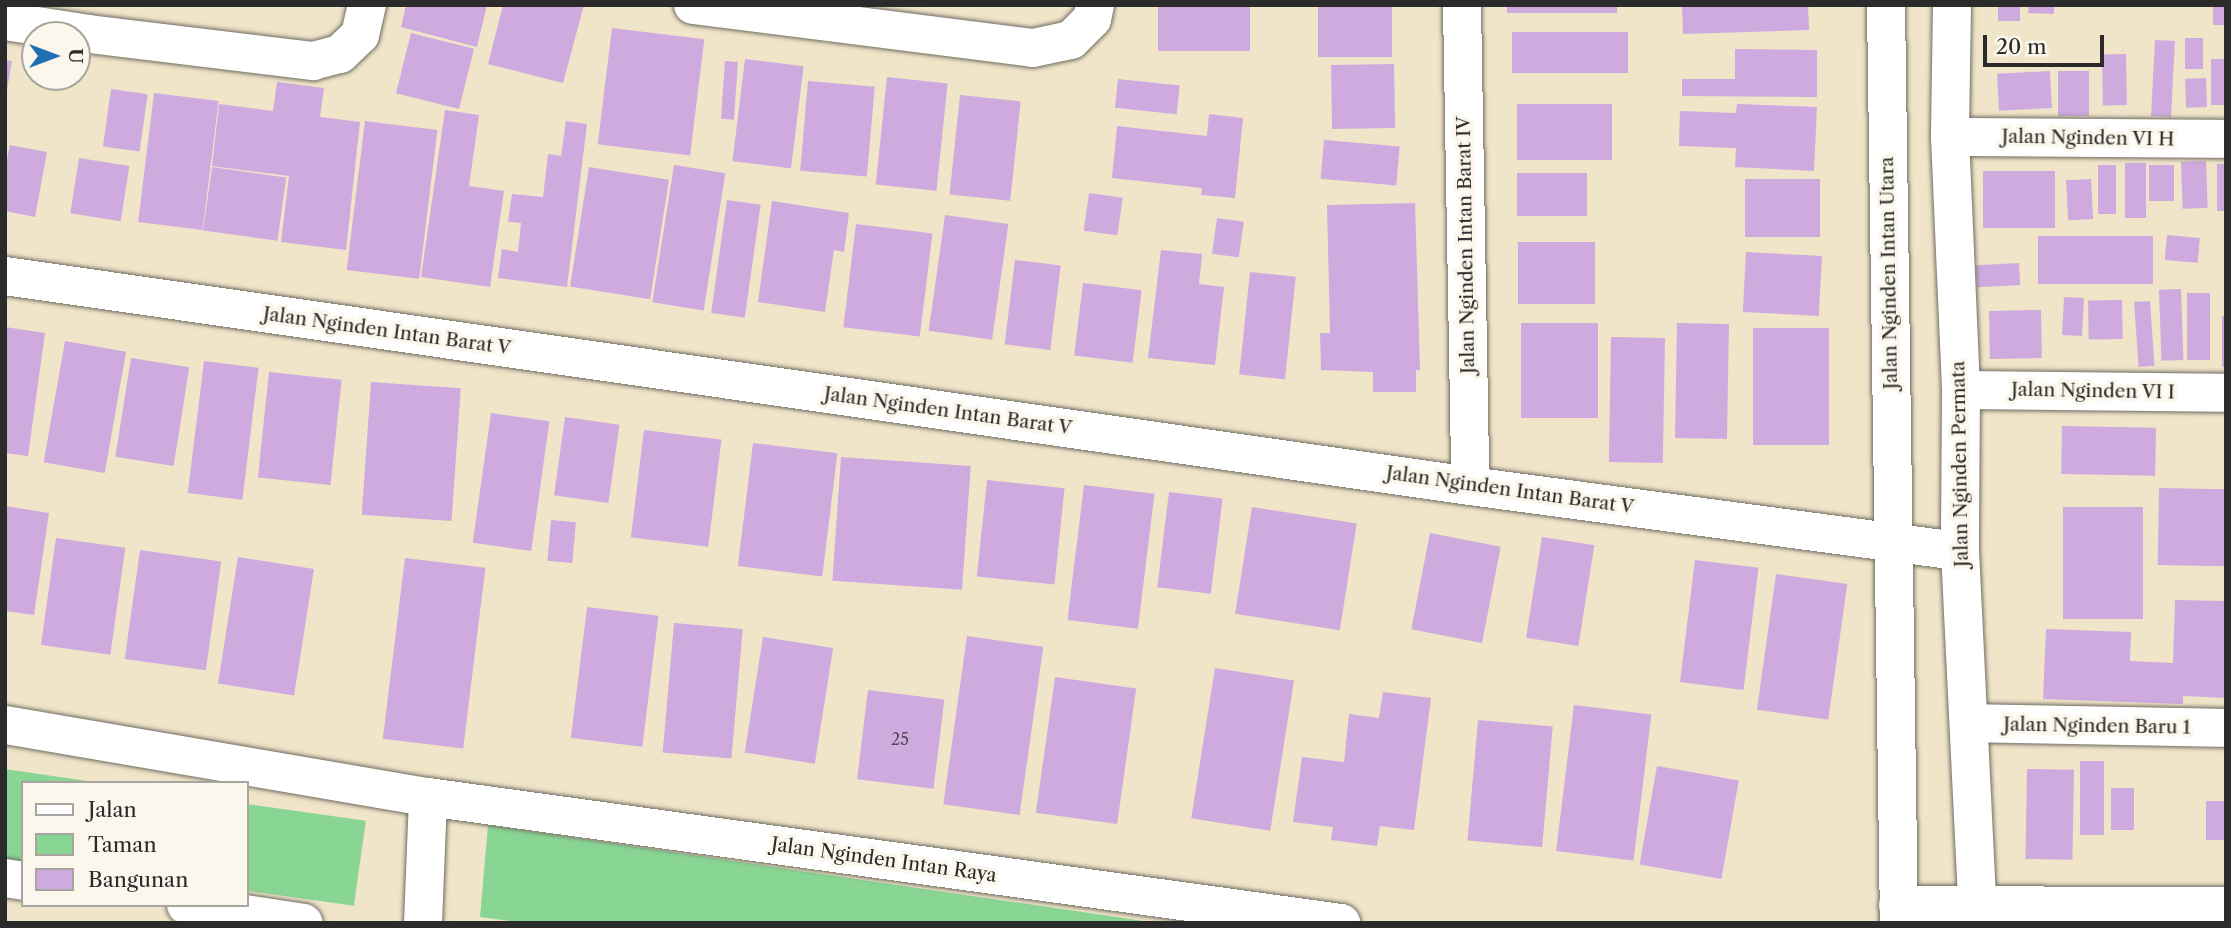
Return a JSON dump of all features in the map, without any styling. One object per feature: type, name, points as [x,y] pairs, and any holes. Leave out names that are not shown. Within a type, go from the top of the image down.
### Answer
[{"type":"street","points":[[5,21],[93,20],[313,61],[340,54],[360,35],[367,5]]},
{"type":"street","points":[[693,5],[1033,48],[1070,40],[1092,19],[1095,5]]},
{"type":"street","name":"Jalan Nginden Intan Barat IV","points":[[1462,5],[1469,486]]},
{"type":"street","name":"Jalan Nginden Intan Utara","points":[[1886,5],[1898,914]]},
{"type":"street","name":"Jalan Nginden Permata","points":[[1952,5],[1950,137],[1961,390],[1960,551],[1969,723],[1967,910]]},
{"type":"street","name":"Jalan Nginden VI H","points":[[1950,137],[2226,139]]},
{"type":"street","name":"Jalan Nginden Intan Barat V","points":[[5,276],[1469,486],[1892,541]]},
{"type":"street","name":"Jalan Nginden VI I","points":[[1961,390],[2226,393]]},
{"type":"street","points":[[1892,541],[1960,551]]},
{"type":"street","name":"Jalan Nginden Baru 1","points":[[1969,723],[2226,728]]},
{"type":"street","name":"Jalan Nginden Intan Raya","points":[[5,725],[428,797],[1341,923]]},
{"type":"street","points":[[423,923],[428,797]]},
{"type":"street","points":[[1898,914],[1967,910],[2226,906]]},
{"type":"street","points":[[199,907],[304,923]]},
{"type":"green space","points":[[5,769],[87,781],[21,781],[21,861],[5,859]]},
{"type":"green space","points":[[248,804],[366,821],[354,906],[248,891]]},
{"type":"green space","points":[[488,825],[1157,923],[526,923],[480,917]]},
{"type":"building","points":[[406,5],[487,5],[477,47],[401,27]]},
{"type":"building","points":[[503,5],[584,5],[563,83],[488,64]]},
{"type":"building","points":[[1158,5],[1250,5],[1250,51],[1158,51]]},
{"type":"building","points":[[1318,5],[1392,5],[1392,57],[1318,57]]},
{"type":"building","points":[[1507,5],[1617,5],[1617,13],[1507,13]]},
{"type":"building","points":[[1682,5],[1808,5],[1809,30],[1683,34]]},
{"type":"building","points":[[1998,5],[2020,5],[2020,21],[1998,21]]},
{"type":"building","points":[[2029,5],[2054,5],[2054,14],[2028,13]]},
{"type":"building","points":[[2213,5],[2226,5],[2226,25],[2213,25]]},
{"type":"building","points":[[612,28],[704,39],[690,155],[598,144]]},
{"type":"building","points":[[1512,32],[1628,32],[1628,73],[1512,73]]},
{"type":"building","points":[[411,33],[474,49],[459,109],[396,93]]},
{"type":"building","points":[[2185,38],[2203,38],[2203,69],[2185,69]]},
{"type":"building","points":[[2155,40],[2175,41],[2171,117],[2151,116]]},
{"type":"building","points":[[1735,49],[1817,50],[1817,97],[1682,96],[1682,79],[1735,79]]},
{"type":"building","points":[[2102,54],[2126,54],[2127,105],[2103,105]]},
{"type":"building","points":[[745,59],[804,66],[791,168],[732,161]]},
{"type":"building","points":[[2211,59],[2226,59],[2226,105],[2211,105]]},
{"type":"building","points":[[5,60],[12,61],[7,90],[5,90]]},
{"type":"building","points":[[725,61],[738,62],[734,120],[721,119]]},
{"type":"building","points":[[1394,64],[1395,128],[1332,129],[1331,65]]},
{"type":"building","points":[[2050,71],[2052,108],[1999,111],[1997,74]]},
{"type":"building","points":[[2058,71],[2089,71],[2089,116],[2058,116]]},
{"type":"building","points":[[887,77],[948,83],[936,191],[876,184]]},
{"type":"building","points":[[2206,78],[2207,107],[2186,108],[2185,79]]},
{"type":"building","points":[[1118,79],[1180,85],[1177,114],[1115,108]]},
{"type":"building","points":[[808,81],[875,87],[867,176],[800,171]]},
{"type":"building","points":[[277,82],[324,88],[320,117],[360,122],[346,250],[281,242],[289,176],[212,166],[219,104],[273,111]]},
{"type":"building","points":[[111,89],[148,94],[140,152],[103,146]]},
{"type":"building","points":[[154,93],[219,101],[203,230],[138,222]]},
{"type":"building","points":[[960,95],[1021,101],[1010,201],[950,194]]},
{"type":"building","points":[[1517,104],[1612,104],[1612,160],[1517,160]]},
{"type":"building","points":[[1737,104],[1817,107],[1814,171],[1735,167],[1736,148],[1679,146],[1680,111],[1736,113]]},
{"type":"building","points":[[445,110],[479,115],[469,186],[504,191],[490,287],[421,277]]},
{"type":"building","points":[[1209,114],[1243,118],[1235,198],[1201,195],[1202,188],[1112,178],[1117,126],[1207,136]]},
{"type":"building","points":[[365,121],[437,130],[419,279],[347,270]]},
{"type":"building","points":[[566,121],[587,124],[567,287],[498,278],[502,249],[518,252],[521,223],[508,222],[512,194],[543,197],[548,154],[561,156]]},
{"type":"building","points":[[1324,140],[1400,147],[1396,185],[1321,179]]},
{"type":"building","points":[[10,145],[47,152],[35,217],[5,211],[5,169]]},
{"type":"building","points":[[79,158],[129,166],[121,221],[70,213]]},
{"type":"building","points":[[2206,161],[2208,208],[2183,209],[2181,162]]},
{"type":"building","points":[[2125,163],[2146,163],[2146,218],[2125,218]]},
{"type":"building","points":[[2217,164],[2226,164],[2226,211],[2217,211]]},
{"type":"building","points":[[674,165],[725,173],[704,310],[652,302]]},
{"type":"building","points":[[2098,165],[2116,165],[2116,214],[2098,214]]},
{"type":"building","points":[[2149,165],[2174,165],[2174,201],[2149,201]]},
{"type":"building","points":[[212,167],[286,177],[277,241],[203,230]]},
{"type":"building","points":[[589,167],[669,180],[650,299],[570,287]]},
{"type":"building","points":[[1983,171],[2055,171],[2055,228],[1983,228]]},
{"type":"building","points":[[1517,173],[1587,173],[1587,216],[1517,216]]},
{"type":"building","points":[[1745,179],[1820,179],[1820,237],[1745,237]]},
{"type":"building","points":[[2091,179],[2093,219],[2068,220],[2066,180]]},
{"type":"building","points":[[1089,193],[1123,198],[1117,235],[1084,231]]},
{"type":"building","points":[[727,200],[761,205],[745,318],[711,313]]},
{"type":"building","points":[[772,201],[849,213],[844,252],[834,250],[825,312],[758,302]]},
{"type":"building","points":[[1415,203],[1420,370],[1416,370],[1416,392],[1373,392],[1373,372],[1321,370],[1320,333],[1330,333],[1327,205]]},
{"type":"building","points":[[945,215],[1008,224],[992,340],[929,331]]},
{"type":"building","points":[[1217,218],[1244,222],[1239,257],[1212,254]]},
{"type":"building","points":[[856,224],[932,233],[920,337],[843,327]]},
{"type":"building","points":[[2167,235],[2200,238],[2198,263],[2165,260]]},
{"type":"building","points":[[2038,236],[2153,236],[2153,284],[2038,284]]},
{"type":"building","points":[[1518,242],[1595,242],[1595,304],[1518,304]]},
{"type":"building","points":[[1161,250],[1202,254],[1199,284],[1224,287],[1215,365],[1148,358]]},
{"type":"building","points":[[1746,252],[1822,256],[1819,316],[1743,312]]},
{"type":"building","points":[[1015,260],[1061,266],[1050,350],[1005,344]]},
{"type":"building","points":[[2019,263],[2020,285],[1977,287],[1976,265]]},
{"type":"building","points":[[1250,272],[1296,277],[1285,379],[1239,374]]},
{"type":"building","points":[[1083,283],[1142,290],[1133,363],[1074,355]]},
{"type":"building","points":[[2181,289],[2183,360],[2161,361],[2159,290]]},
{"type":"building","points":[[2187,293],[2210,293],[2210,360],[2187,360]]},
{"type":"building","points":[[2064,297],[2084,298],[2082,336],[2062,335]]},
{"type":"building","points":[[2122,300],[2123,339],[2089,340],[2088,301]]},
{"type":"building","points":[[2150,301],[2155,366],[2139,367],[2134,302]]},
{"type":"building","points":[[2041,310],[2042,358],[1990,359],[1989,311]]},
{"type":"building","points":[[2222,316],[2226,316],[2226,367],[2222,367]]},
{"type":"building","points":[[1521,323],[1598,323],[1598,418],[1521,418]]},
{"type":"building","points":[[1677,323],[1729,324],[1727,439],[1675,438]]},
{"type":"building","points":[[5,327],[45,333],[28,456],[5,453]]},
{"type":"building","points":[[1753,328],[1829,328],[1829,445],[1753,445]]},
{"type":"building","points":[[1611,337],[1665,338],[1663,463],[1609,462]]},
{"type":"building","points":[[65,341],[126,352],[105,473],[44,462]]},
{"type":"building","points":[[131,358],[189,367],[174,466],[115,457]]},
{"type":"building","points":[[204,361],[259,368],[242,500],[188,493]]},
{"type":"building","points":[[269,372],[342,380],[331,485],[258,477]]},
{"type":"building","points":[[371,382],[461,388],[452,521],[362,515]]},
{"type":"building","points":[[491,413],[549,421],[531,551],[473,543]]},
{"type":"building","points":[[565,417],[619,425],[608,503],[554,495]]},
{"type":"building","points":[[2062,426],[2156,428],[2155,476],[2061,474]]},
{"type":"building","points":[[644,430],[721,440],[708,547],[631,537]]},
{"type":"building","points":[[753,443],[837,453],[822,576],[738,566]]},
{"type":"building","points":[[841,457],[971,466],[962,590],[832,581]]},
{"type":"building","points":[[987,480],[1065,488],[1054,585],[977,576]]},
{"type":"building","points":[[1084,485],[1154,494],[1138,629],[1067,620]]},
{"type":"building","points":[[2159,488],[2226,489],[2225,566],[2158,565]]},
{"type":"building","points":[[1169,492],[1223,499],[1211,594],[1157,587]]},
{"type":"building","points":[[5,506],[49,513],[34,615],[5,611]]},
{"type":"building","points":[[1252,507],[1357,524],[1340,630],[1235,614]]},
{"type":"building","points":[[2063,507],[2143,507],[2143,619],[2063,619]]},
{"type":"building","points":[[551,520],[576,522],[572,563],[547,561]]},
{"type":"building","points":[[1430,533],[1501,547],[1482,643],[1411,629]]},
{"type":"building","points":[[1542,537],[1594,545],[1578,646],[1526,638]]},
{"type":"building","points":[[56,538],[125,548],[110,655],[41,645]]},
{"type":"building","points":[[140,550],[221,561],[206,670],[125,659]]},
{"type":"building","points":[[238,557],[314,569],[294,695],[218,683]]},
{"type":"building","points":[[405,558],[485,568],[463,749],[383,739]]},
{"type":"building","points":[[1695,560],[1759,568],[1744,690],[1680,682]]},
{"type":"building","points":[[1776,574],[1847,584],[1828,720],[1757,710]]},
{"type":"building","points":[[2175,600],[2226,601],[2226,698],[2183,696],[2183,704],[2043,699],[2046,629],[2131,632],[2130,661],[2173,663]]},
{"type":"building","points":[[587,607],[658,616],[642,747],[571,738]]},
{"type":"building","points":[[674,623],[743,629],[731,759],[663,753]]},
{"type":"building","points":[[967,636],[1043,647],[1020,815],[943,804]]},
{"type":"building","points":[[763,637],[833,648],[815,764],[745,753]]},
{"type":"building","points":[[1215,668],[1294,681],[1270,831],[1191,818]]},
{"type":"building","points":[[1055,677],[1136,688],[1117,824],[1036,813]]},
{"type":"building","points":[[868,690],[944,699],[933,789],[857,779]]},
{"type":"building","points":[[1383,692],[1431,698],[1414,830],[1380,826],[1377,846],[1331,840],[1333,827],[1293,822],[1302,757],[1344,762],[1349,714],[1379,718]]},
{"type":"building","points":[[1574,705],[1651,715],[1634,860],[1556,851]]},
{"type":"building","points":[[1478,720],[1553,727],[1542,847],[1467,841]]},
{"type":"building","points":[[2080,761],[2104,761],[2104,835],[2080,835]]},
{"type":"building","points":[[1657,766],[1739,780],[1721,879],[1640,864]]},
{"type":"building","points":[[2027,769],[2074,770],[2072,860],[2025,859]]},
{"type":"building","points":[[2111,788],[2134,788],[2134,830],[2111,830]]},
{"type":"building","points":[[2206,801],[2226,801],[2226,840],[2206,840]]}]
